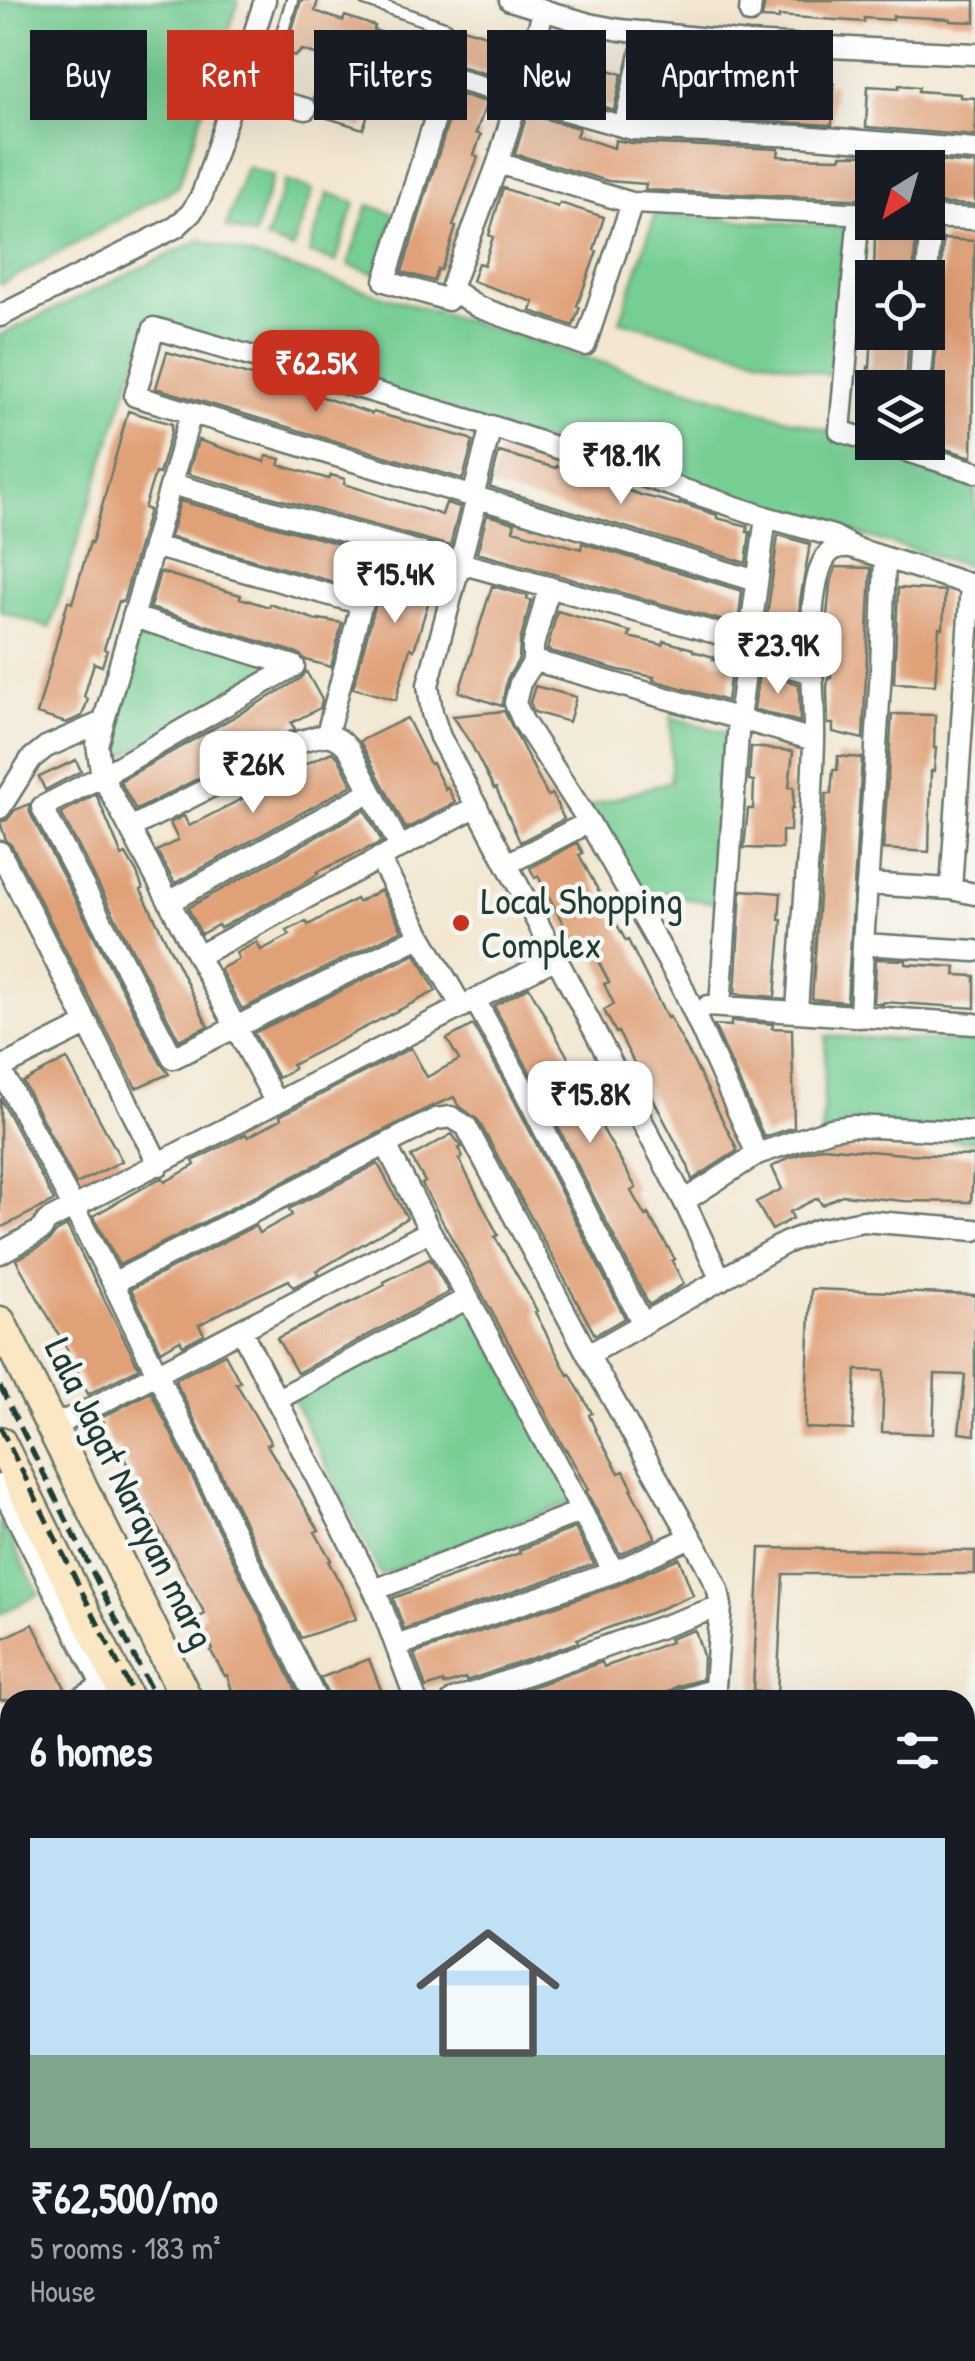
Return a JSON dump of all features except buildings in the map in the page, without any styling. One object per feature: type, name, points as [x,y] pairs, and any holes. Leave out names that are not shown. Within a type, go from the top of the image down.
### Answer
[{"type":"main road","name":"Lala Jagat Narayan marg","points":[[0,1322],[182,1690]]},
{"type":"main road","points":[[0,1442],[114,1690]]},
{"type":"street","points":[[255,30],[265,0]]},
{"type":"street","points":[[510,0],[589,24],[632,30]]},
{"type":"street","points":[[538,30],[544,10]]},
{"type":"street","points":[[833,47],[975,54]]},
{"type":"street","points":[[448,300],[385,280],[448,77],[487,89]]},
{"type":"street","points":[[294,107],[306,110]]},
{"type":"street","points":[[624,127],[626,118]]},
{"type":"street","points":[[0,316],[176,227],[202,195],[226,120]]},
{"type":"street","points":[[511,120],[452,285],[454,291],[478,307],[584,345],[632,203]]},
{"type":"street","points":[[598,120],[624,127],[975,150]]},
{"type":"street","points":[[498,163],[632,203],[855,213]]},
{"type":"street","points":[[945,218],[975,219]]},
{"type":"street","points":[[855,436],[840,431],[863,240]]},
{"type":"street","points":[[480,423],[154,328],[135,396],[757,581]]},
{"type":"street","points":[[191,413],[97,745],[102,776],[276,1103]]},
{"type":"street","points":[[721,1280],[684,1200],[440,736],[428,684],[461,562],[491,426],[833,536],[853,548]]},
{"type":"street","points":[[945,460],[975,472]]},
{"type":"street","points":[[170,484],[549,587],[813,673]]},
{"type":"street","points":[[720,1007],[739,718],[766,517]]},
{"type":"street","points":[[328,734],[378,542]]},
{"type":"street","points":[[153,546],[363,604]]},
{"type":"street","points":[[796,1012],[814,740],[814,592],[828,552],[840,546],[973,585],[951,888]]},
{"type":"street","points":[[860,1017],[886,558]]},
{"type":"street","points":[[549,587],[533,646],[533,662],[520,683],[517,711],[589,822],[691,1006],[757,1154]]},
{"type":"street","points":[[133,616],[294,666],[42,807],[173,1058],[420,936]]},
{"type":"street","points":[[533,662],[814,740]]},
{"type":"street","points":[[0,808],[30,759],[103,722]]},
{"type":"street","points":[[130,828],[301,741],[328,734],[340,739],[349,750],[400,847]]},
{"type":"street","points":[[169,902],[371,791]]},
{"type":"street","points":[[198,956],[477,806]]},
{"type":"street","points":[[508,864],[589,822]]},
{"type":"street","points":[[0,852],[159,1164]]},
{"type":"street","points":[[379,858],[420,936],[521,1084],[643,1324]]},
{"type":"street","points":[[867,888],[867,884],[951,888],[975,894]]},
{"type":"street","points":[[863,944],[975,951]]},
{"type":"street","points":[[0,1253],[72,1208],[556,958]]},
{"type":"street","points":[[691,1006],[975,1024]]},
{"type":"street","points":[[88,1024],[0,1068],[113,1283],[311,1690]]},
{"type":"street","points":[[113,1283],[436,1119],[451,1117],[466,1126],[718,1590],[721,1606],[715,1690]]},
{"type":"street","points":[[684,1200],[757,1154],[831,1129],[852,1126],[975,1132]]},
{"type":"street","points":[[386,1144],[614,1572]]},
{"type":"street","points":[[0,1238],[37,1220],[47,1222]]},
{"type":"street","points":[[588,1355],[784,1242],[818,1230],[863,1221],[975,1230]]},
{"type":"street","points":[[52,1426],[430,1231]]},
{"type":"street","points":[[276,1400],[468,1298]]},
{"type":"street","points":[[241,1330],[374,1590],[412,1690]]},
{"type":"street","points":[[0,1485],[114,1690]]},
{"type":"street","points":[[374,1590],[582,1511]]},
{"type":"street","points":[[396,1646],[614,1572],[691,1537]]},
{"type":"street","points":[[482,1690],[721,1606]]},
{"type":"lane","points":[[283,30],[292,0]]},
{"type":"lane","points":[[366,0],[446,30]]},
{"type":"green space","points":[[0,0],[239,0],[229,30],[167,30],[167,120],[200,120],[178,187],[0,285]]},
{"type":"green space","points":[[246,167],[273,176],[254,236],[226,227]]},
{"type":"green space","points":[[285,181],[313,190],[293,249],[266,240]]},
{"type":"green space","points":[[328,193],[355,202],[336,262],[309,253]]},
{"type":"green space","points":[[368,205],[395,214],[376,274],[348,265]]},
{"type":"green space","points":[[655,215],[849,227],[835,377],[620,321]]},
{"type":"green space","points":[[200,240],[855,439],[855,460],[922,460],[975,476],[975,568],[147,326],[50,628],[0,611],[0,335]]},
{"type":"green space","points":[[143,619],[294,666],[112,762],[118,709]]},
{"type":"green space","points":[[671,717],[739,736],[725,904],[630,891],[587,807],[671,781]]},
{"type":"green space","points":[[826,1036],[975,1043],[975,1141],[822,1134]]},
{"type":"green space","points":[[466,1293],[576,1500],[381,1575],[287,1387]]},
{"type":"green space","points":[[0,1520],[39,1594],[0,1614]]},
{"type":"railway","points":[[0,1386],[151,1690]]},
{"type":"railway","points":[[0,1427],[131,1690]]},
{"type":"place","name":"Local Shopping Complex","points":[[461,923]]}]
